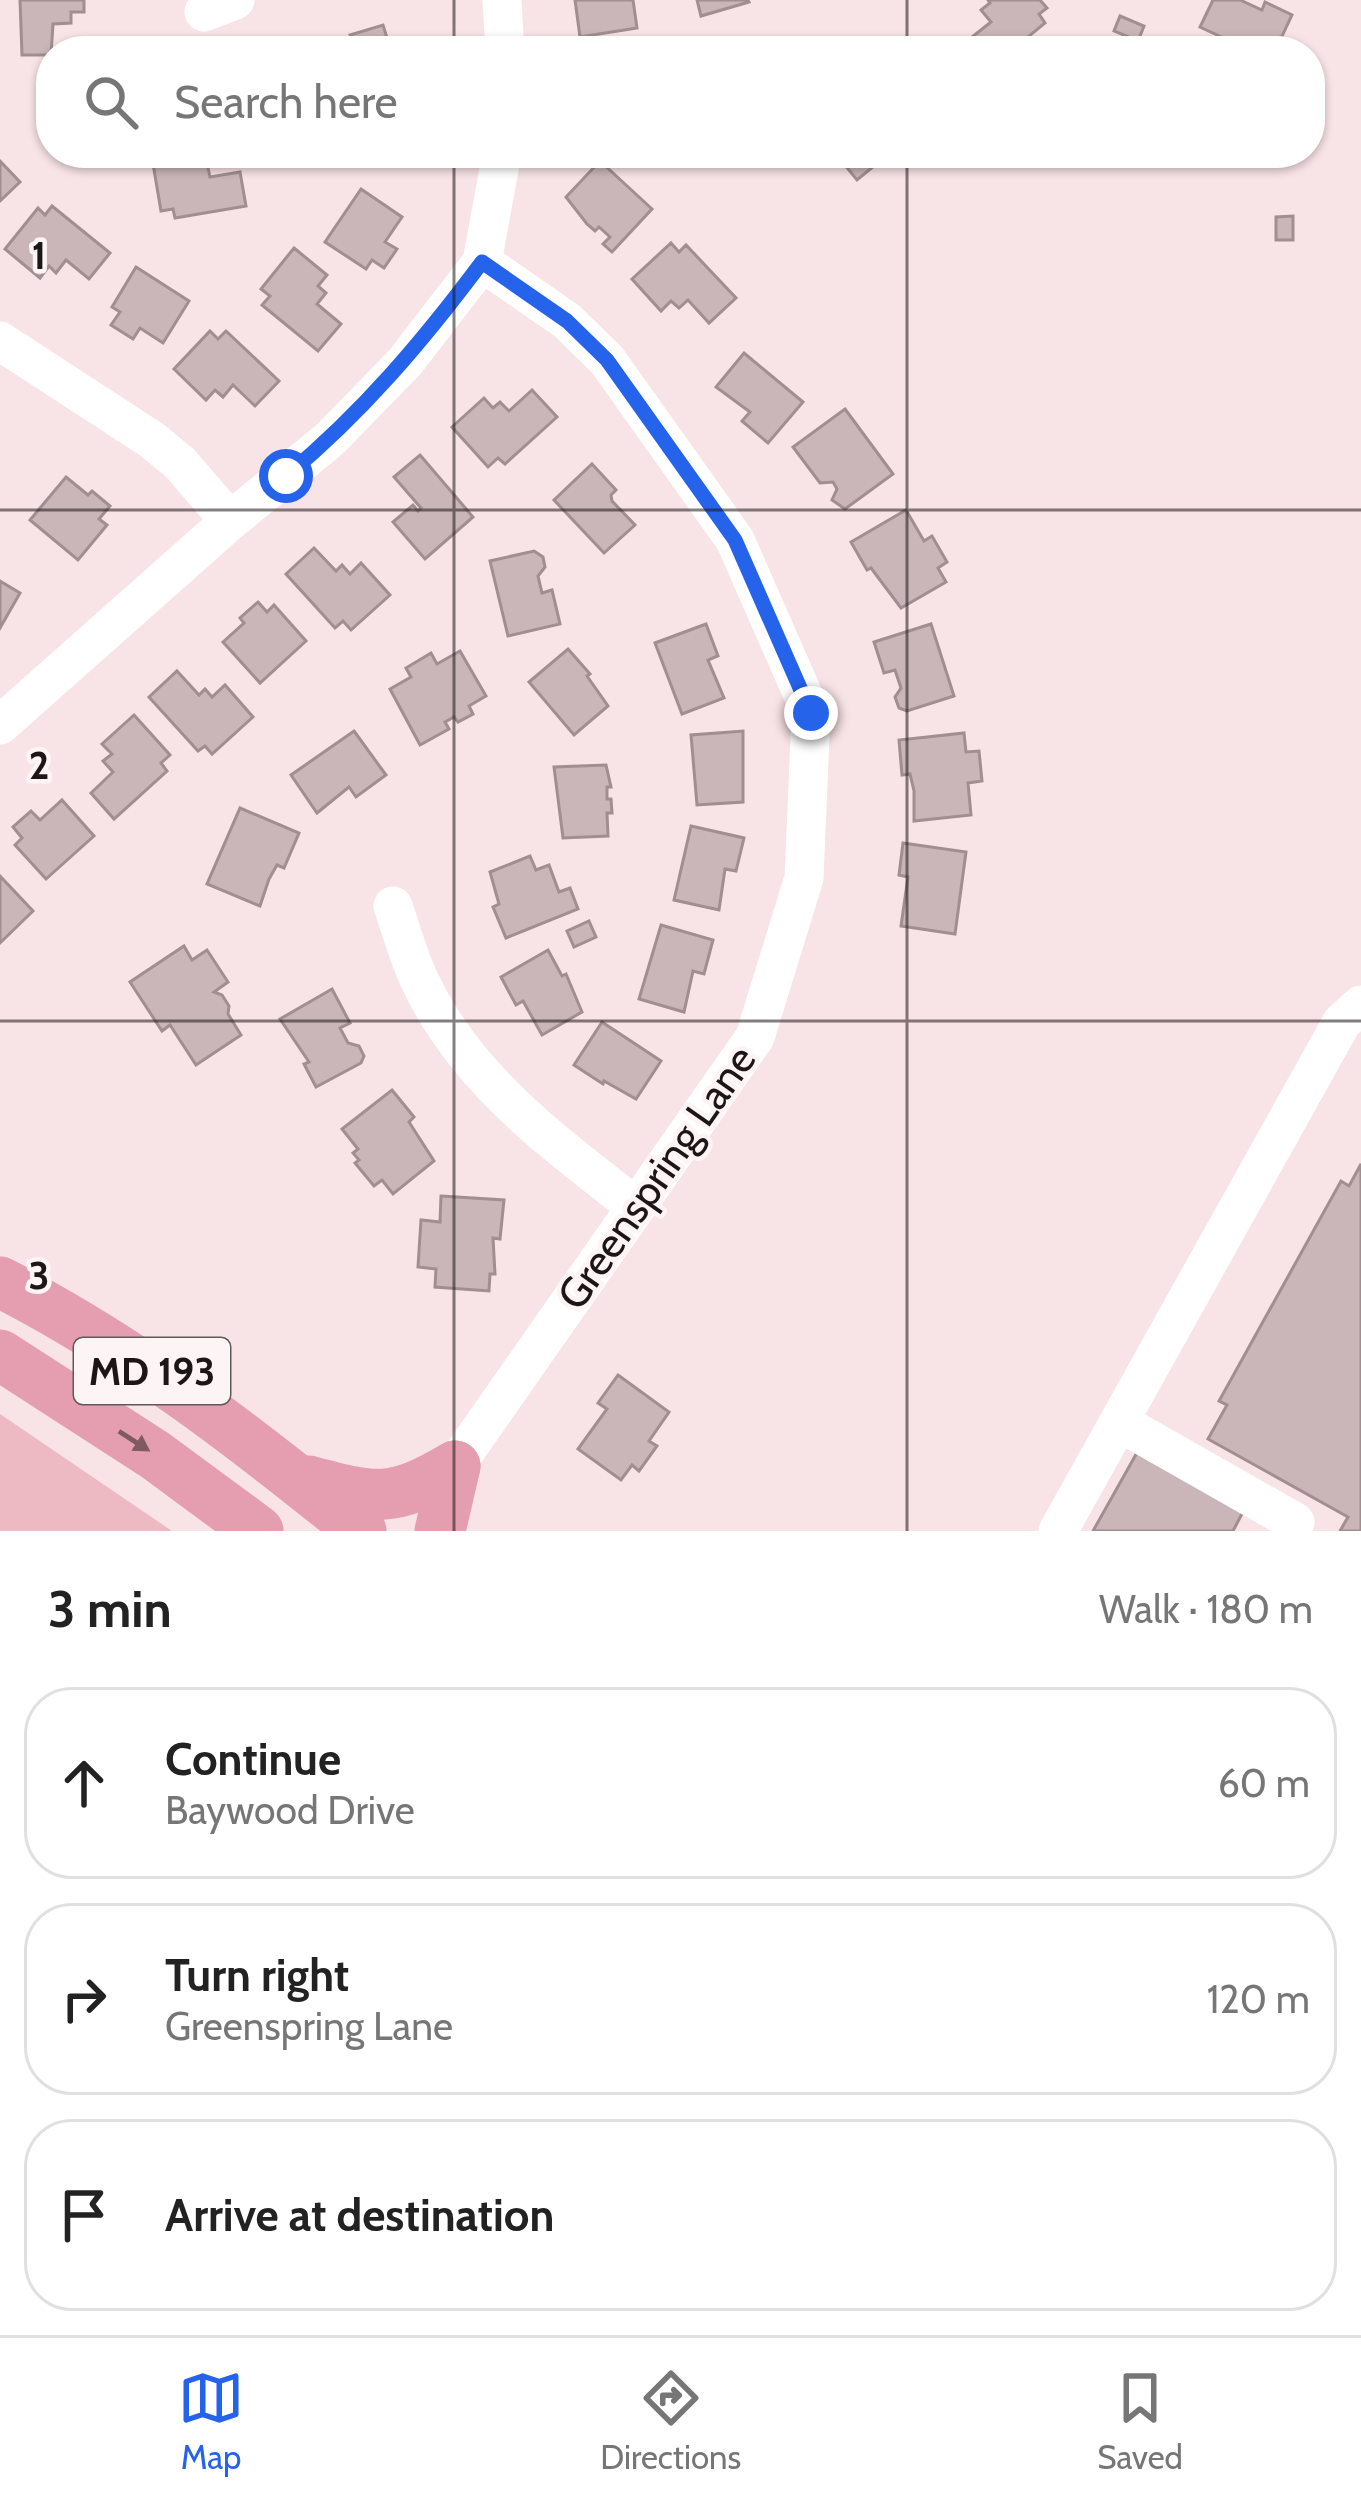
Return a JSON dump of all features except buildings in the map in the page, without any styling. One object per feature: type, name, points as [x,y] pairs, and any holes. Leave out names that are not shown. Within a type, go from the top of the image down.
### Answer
[{"type":"main road","name":"MD 193","points":[[0,1282],[122,1350],[361,1531]]},
{"type":"main road","name":"MD 193","points":[[0,1355],[155,1455],[258,1531]]},
{"type":"main road","points":[[294,1477],[382,1497],[416,1489],[454,1466]]},
{"type":"main road","points":[[440,1531],[454,1466]]},
{"type":"street","points":[[502,0],[504,36]]},
{"type":"street","points":[[0,725],[330,439],[405,362],[482,262],[499,168]]},
{"type":"street","name":"Greenspring Lane","points":[[454,1466],[755,1037],[804,878],[811,713],[735,540],[607,360],[567,321],[482,262]]},
{"type":"street","points":[[0,341],[152,440],[230,521]]},
{"type":"street","points":[[393,907],[418,976],[469,1060],[522,1117],[636,1207]]},
{"type":"street","points":[[1058,1531],[1342,1022],[1361,1005]]},
{"type":"street","points":[[1119,1422],[1295,1522],[1290,1531]]},
{"type":"shaded area","points":[[0,1414],[172,1531],[0,1531]]},
{"type":"route","points":[[286,476],[368,403],[482,262],[567,321],[607,360],[735,540],[811,713]]}]
